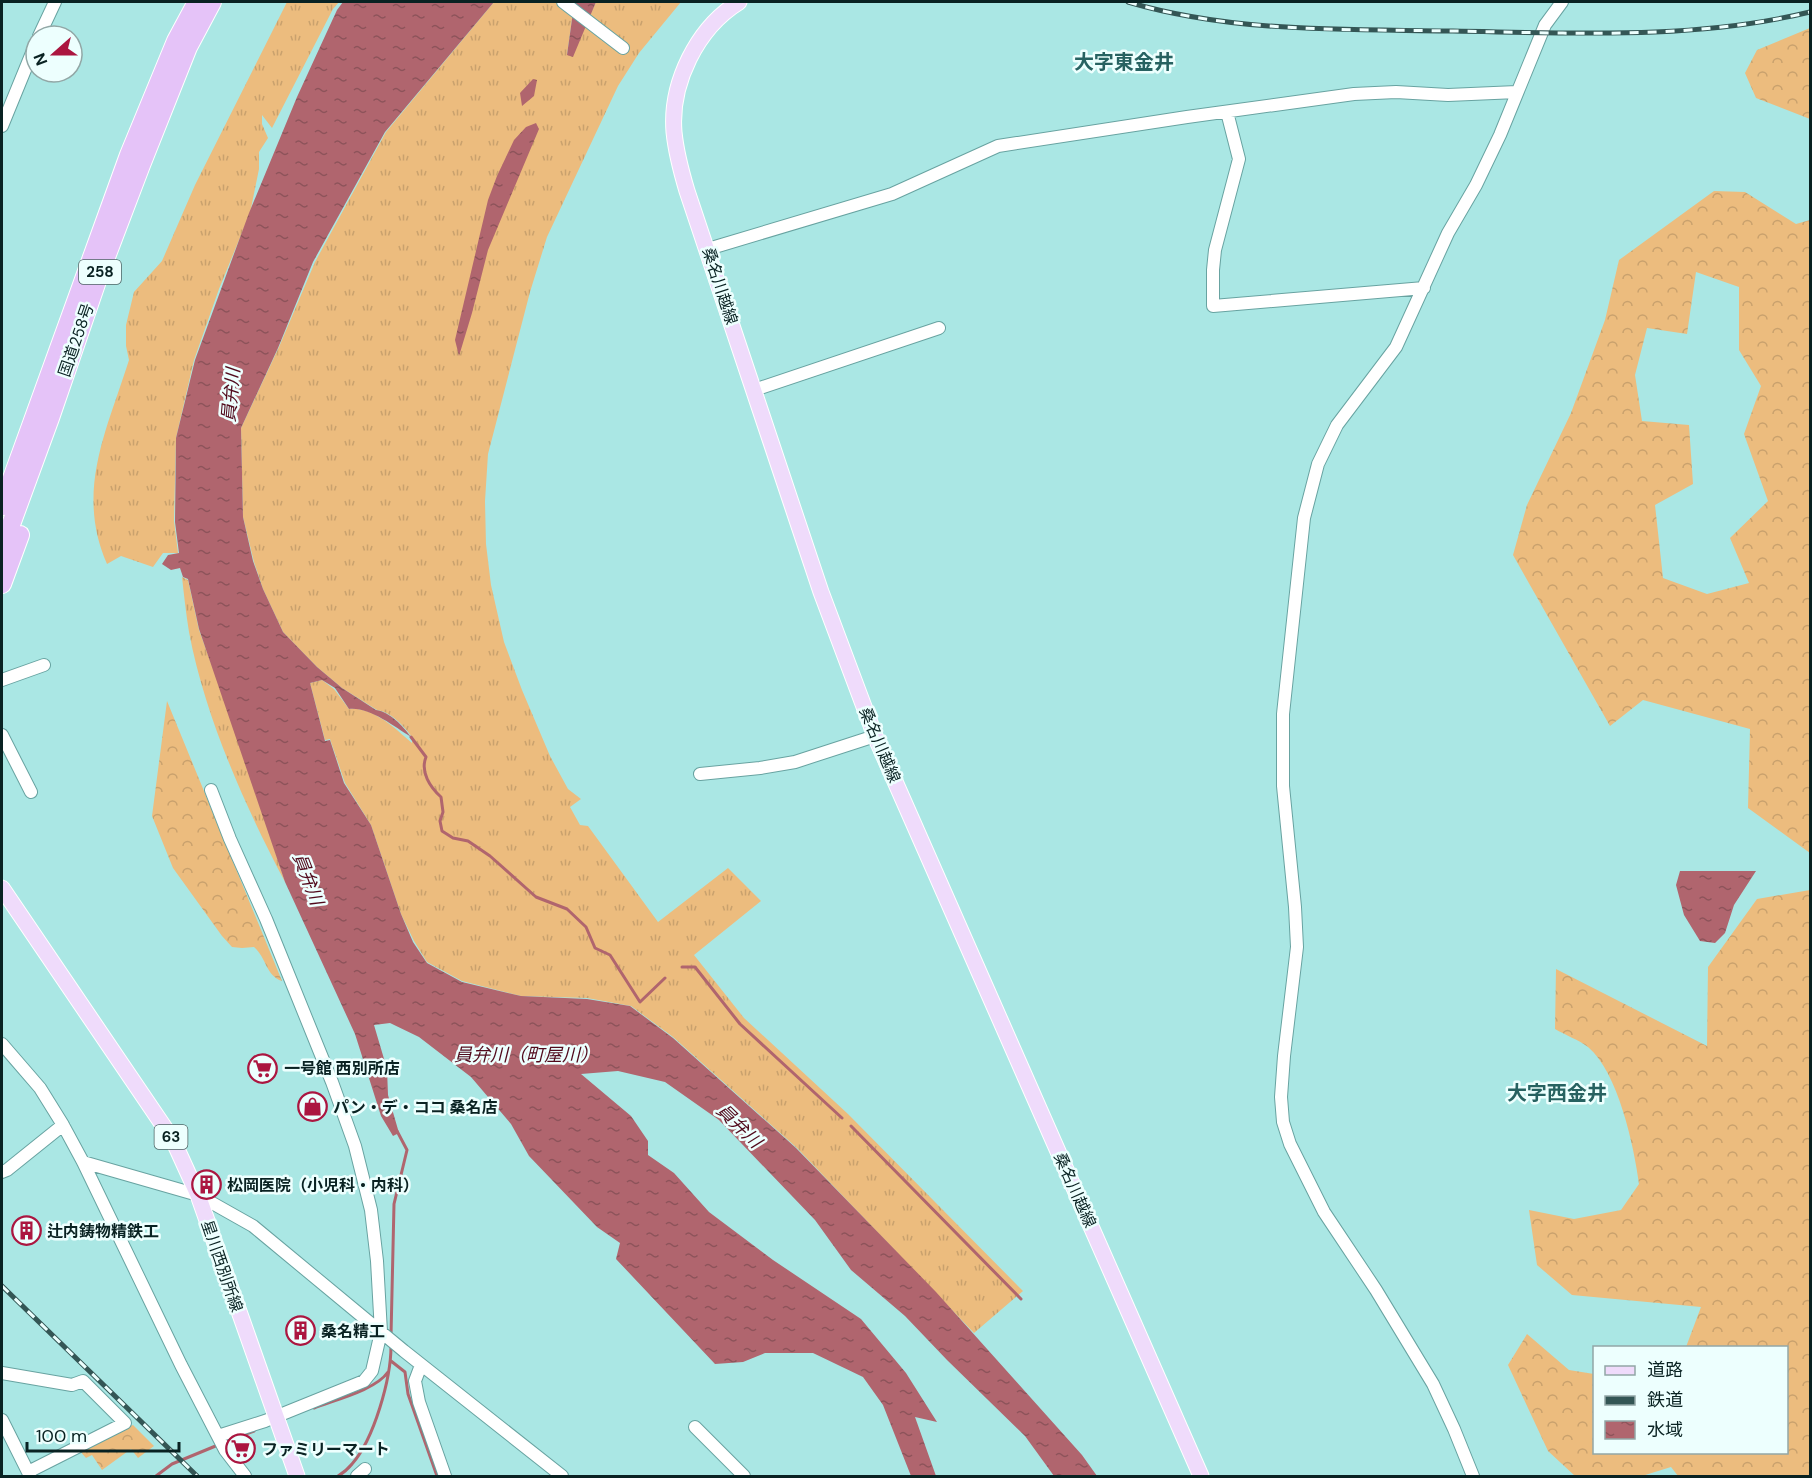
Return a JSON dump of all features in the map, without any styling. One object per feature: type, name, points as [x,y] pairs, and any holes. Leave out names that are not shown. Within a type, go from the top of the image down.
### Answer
[{"type":"highway","name":"国道258号","points":[[2,507],[129,155],[176,41],[197,2]]},
{"type":"highway","name":"国道258号","points":[[2,549],[98,278],[162,111],[188,46],[212,2]]},
{"type":"highway","points":[[2,475],[30,399],[56,354]]},
{"type":"highway","points":[[2,584],[46,462],[50,418]]},
{"type":"main road","name":"桑名川越線","points":[[739,2],[712,24],[695,47],[684,70],[675,109],[674,130],[678,159],[821,592],[875,736],[1201,1476]]},
{"type":"main road","name":"星川西別所線","points":[[2,888],[173,1140],[198,1195],[297,1476]]},
{"type":"street","points":[[45,24],[55,2]]},
{"type":"street","points":[[563,2],[623,48]]},
{"type":"street","points":[[1473,1476],[1454,1429],[1428,1376],[1376,1290],[1324,1212],[1290,1144],[1283,1122],[1281,1097],[1284,1056],[1297,947],[1283,786],[1283,714],[1304,518],[1318,464],[1338,425],[1395,347],[1448,233],[1476,185],[1500,135],[1545,25],[1562,2]]},
{"type":"street","points":[[2,126],[24,72]]},
{"type":"street","points":[[708,249],[892,194],[998,146],[1354,94],[1448,95],[1517,92]]},
{"type":"street","points":[[1227,112],[1239,159],[1215,250],[1213,306],[1424,288]]},
{"type":"street","points":[[754,390],[939,328]]},
{"type":"street","points":[[2,680],[44,664]]},
{"type":"street","points":[[2,735],[32,792]]},
{"type":"street","points":[[700,774],[795,762],[875,736]]},
{"type":"street","points":[[212,790],[230,839],[274,939],[332,1082],[355,1146],[371,1210],[377,1261],[381,1332],[372,1371],[364,1380],[277,1420],[266,1421],[218,1436]]},
{"type":"street","points":[[2,1044],[40,1088],[63,1125],[218,1436],[245,1476]]},
{"type":"street","points":[[2,1172],[63,1125]]},
{"type":"street","points":[[83,1162],[198,1195],[253,1226],[404,1351],[562,1476]]},
{"type":"street","points":[[422,1365],[415,1381],[419,1402],[445,1476]]},
{"type":"street","points":[[2,1373],[72,1385],[83,1381],[125,1423],[29,1474],[2,1420]]},
{"type":"street","points":[[695,1427],[744,1476]]},
{"type":"green space","points":[[287,2],[339,2],[333,9],[272,128],[262,115],[262,124],[268,138],[259,152],[259,169],[250,213],[219,289],[194,360],[176,438],[174,521],[178,553],[163,553],[153,567],[121,556],[107,564],[98,537],[94,511],[94,486],[104,436],[129,360],[126,325],[134,292],[162,261],[195,185]]},
{"type":"green space","points":[[494,2],[572,2],[574,5],[567,55],[582,33],[596,2],[681,2],[639,53],[618,86],[547,237],[530,292],[488,454],[485,501],[486,544],[491,585],[504,642],[550,756],[568,789],[581,799],[570,807],[580,825],[588,826],[658,922],[728,868],[761,901],[694,955],[744,1018],[848,1114],[1023,1291],[974,1333],[797,1148],[673,1037],[631,1006],[587,998],[521,996],[462,981],[427,962],[401,914],[371,825],[345,783],[330,739],[325,740],[310,683],[322,680],[334,689],[349,709],[375,714],[412,743],[412,737],[392,717],[342,688],[317,667],[283,632],[263,589],[243,517],[241,428],[315,262],[386,132]]},
{"type":"green space","points":[[1810,28],[1810,119],[1756,98],[1745,73],[1757,50]]},
{"type":"green space","points":[[1714,191],[1745,192],[1796,224],[1810,220],[1810,853],[1748,808],[1750,729],[1643,700],[1610,726],[1513,555],[1527,505],[1571,413],[1605,320],[1619,260]],"holes":[[[1696,272],[1739,287],[1739,350],[1761,386],[1744,434],[1768,501],[1730,538],[1749,583],[1707,594],[1663,578],[1655,505],[1693,484],[1689,425],[1642,421],[1635,375],[1647,328],[1687,334]]]},
{"type":"green space","points":[[182,577],[188,580],[199,630],[240,743],[285,882],[241,792],[205,696],[189,632]]},
{"type":"green space","points":[[167,701],[282,981],[269,971],[254,947],[232,947],[173,868],[152,816]]},
{"type":"green space","points":[[1810,890],[1810,1476],[1678,1476],[1671,1467],[1642,1476],[1575,1476],[1548,1451],[1508,1365],[1527,1334],[1569,1370],[1593,1374],[1593,1454],[1788,1454],[1788,1346],[1686,1346],[1701,1307],[1572,1295],[1537,1265],[1529,1210],[1574,1219],[1621,1210],[1639,1184],[1629,1131],[1608,1074],[1588,1047],[1555,1029],[1556,969],[1707,1046],[1708,967],[1757,899]]},
{"type":"green space","points":[[133,1425],[154,1446],[138,1458],[131,1449],[102,1470],[92,1455],[86,1458],[78,1449]]},
{"type":"water","name":"員弁川（町屋川）","points":[[343,2],[494,2],[385,132],[313,262],[278,348],[241,428],[243,517],[253,561],[283,632],[317,667],[342,688],[391,717],[411,737],[373,714],[349,709],[335,688],[322,680],[310,683],[325,741],[330,740],[344,783],[371,825],[401,914],[413,942],[427,963],[462,982],[521,996],[587,999],[630,1006],[673,1038],[796,1148],[936,1292],[1082,1455],[1097,1476],[1054,1476],[1025,1436],[905,1316],[851,1270],[815,1220],[719,1120],[665,1082],[618,1071],[581,1074],[631,1116],[648,1141],[648,1155],[674,1173],[709,1212],[773,1260],[861,1319],[906,1373],[937,1422],[915,1417],[936,1476],[911,1476],[883,1405],[863,1377],[813,1353],[765,1353],[743,1362],[715,1364],[616,1259],[620,1243],[597,1227],[529,1156],[511,1124],[471,1077],[419,1037],[390,1023],[374,1025],[387,1069],[388,1095],[399,1133],[393,1136],[381,1116],[355,1034],[285,882],[199,629],[188,579],[183,577],[180,568],[171,570],[162,564],[168,555],[179,553],[175,522],[176,438],[195,360],[249,213],[297,97],[337,10]]},
{"type":"water","points":[[573,2],[596,2],[573,57],[567,55]]},
{"type":"water","points":[[533,79],[537,80],[534,96],[522,106],[520,93]]},
{"type":"water","points":[[536,123],[539,129],[488,250],[459,356],[455,340],[488,200],[514,140],[526,127]]},
{"type":"water","points":[[1680,871],[1756,871],[1734,905],[1725,933],[1715,943],[1700,941],[1684,915],[1676,885]]},
{"type":"waterway","points":[[411,737],[426,757],[425,774],[433,789],[441,797],[442,831],[453,838],[468,841],[490,856],[536,897],[567,909],[586,927],[595,948],[610,955],[640,1002],[665,978]]},
{"type":"waterway","points":[[682,967],[695,967],[740,1024],[842,1118]]},
{"type":"waterway","points":[[851,1126],[1021,1299]]},
{"type":"waterway","points":[[391,1336],[394,1204],[407,1150],[397,1131]]},
{"type":"waterway","points":[[338,1476],[349,1468],[360,1453],[374,1424],[388,1375],[391,1346]]},
{"type":"waterway","points":[[391,1361],[405,1372],[408,1394],[437,1476]]},
{"type":"waterway","points":[[314,1408],[365,1389],[388,1372]]},
{"type":"waterway","points":[[224,1442],[254,1431]]},
{"type":"waterway","points":[[156,1476],[172,1464],[218,1445]]},
{"type":"railway","points":[[1128,2],[1208,19],[1289,27],[1543,33],[1677,31],[1766,21],[1810,12]]},
{"type":"railway","points":[[2,1286],[197,1476]]},
{"type":"place","name":"一号館 西別所店","points":[[263,1068]]},
{"type":"place","name":"パン・デ・ココ 桑名店","points":[[312,1107]]},
{"type":"place","name":"松岡医院（小児科・内科）","points":[[206,1185]]},
{"type":"place","name":"辻内鋳物精鉄工","points":[[26,1231]]},
{"type":"place","name":"桑名精工","points":[[300,1331]]},
{"type":"place","name":"ファミリーマート","points":[[241,1449]]},
{"type":"district","name":"大字東金井","points":[[1124,62]]},
{"type":"district","name":"大字西金井","points":[[1557,1093]]},
{"type":"water label","name":"員弁川","points":[[231,395]]},
{"type":"water label","name":"員弁川","points":[[308,879]]},
{"type":"water label","name":"員弁川","points":[[739,1126]]}]
